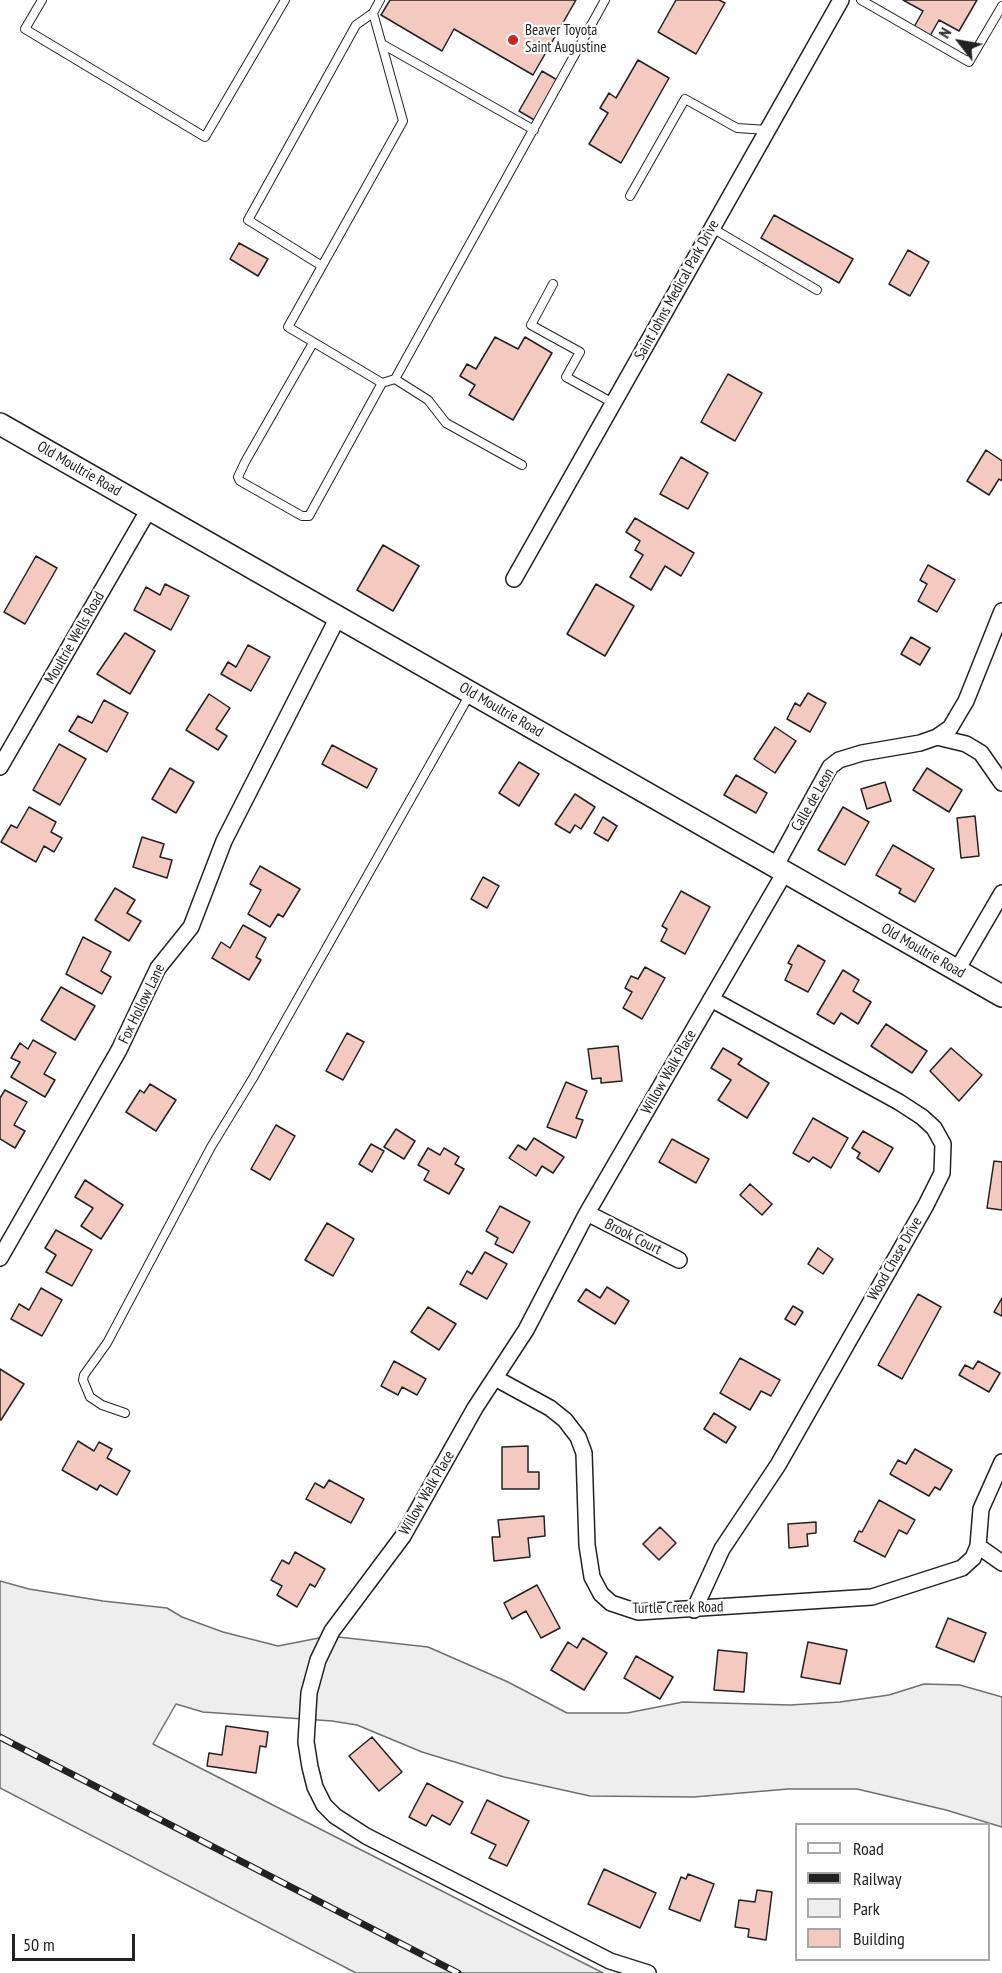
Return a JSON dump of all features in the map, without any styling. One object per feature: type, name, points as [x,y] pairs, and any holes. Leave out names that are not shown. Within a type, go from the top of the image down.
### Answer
[{"type":"main road","name":"Old Moultrie Road","points":[[0,424],[1002,996]]},
{"type":"street","name":"Saint Johns Medical Park Drive","points":[[514,579],[841,0]]},
{"type":"street","name":"Moultrie Wells Road","points":[[0,767],[149,509]]},
{"type":"street","name":"Calle de Leon","points":[[780,869],[830,767],[839,760],[862,753],[920,743],[937,737],[957,719],[1002,611]]},
{"type":"street","name":"Fox Hollow Lane","points":[[0,1258],[124,1040],[158,968],[190,927],[224,841],[338,617]]},
{"type":"street","name":"Calle de Leon","points":[[937,737],[966,744],[981,753],[1002,783]]},
{"type":"street","name":"Willow Walk Place","points":[[648,1973],[610,1961],[366,1836],[329,1811],[315,1787],[306,1742],[309,1693],[318,1660],[339,1621],[403,1536],[544,1299],[588,1213],[711,999],[780,869]]},
{"type":"street","points":[[957,970],[1002,893]]},
{"type":"street","name":"Wood Chase Drive","points":[[694,1610],[722,1550],[778,1465],[926,1204],[942,1173],[943,1144],[934,1128],[907,1107],[711,999]]},
{"type":"street","name":"Brook Court","points":[[588,1213],[680,1260]]},
{"type":"street","name":"Turtle Creek Road","points":[[495,1378],[550,1408],[565,1420],[578,1437],[585,1464],[587,1545],[592,1577],[601,1593],[611,1604],[638,1612],[872,1597],[962,1568],[973,1558],[978,1546]]},
{"type":"street","points":[[1002,1462],[981,1509],[978,1546],[1002,1563]]},
{"type":"lane","points":[[42,0],[25,28],[205,137],[285,0]]},
{"type":"lane","points":[[322,266],[248,220],[356,25],[373,13],[380,0]]},
{"type":"lane","points":[[313,343],[238,477],[302,516],[309,516],[382,383],[395,379],[605,0]]},
{"type":"lane","points":[[861,0],[969,62],[1002,6]]},
{"type":"lane","points":[[373,13],[403,121],[288,327],[382,383]]},
{"type":"lane","points":[[382,44],[534,130]]},
{"type":"lane","points":[[630,196],[685,99],[737,129],[767,130]]},
{"type":"lane","points":[[712,228],[817,290]]},
{"type":"lane","points":[[554,284],[531,325],[580,352],[566,377],[613,403]]},
{"type":"lane","points":[[395,379],[428,400],[446,423],[522,465]]},
{"type":"lane","points":[[125,1413],[102,1405],[90,1397],[83,1380],[84,1375],[107,1343],[211,1146],[253,1078],[471,693]]},
{"type":"green space","points":[[0,1581],[29,1589],[103,1601],[167,1608],[182,1617],[223,1632],[278,1646],[329,1636],[428,1647],[508,1682],[567,1713],[627,1713],[683,1702],[790,1705],[840,1702],[889,1695],[924,1684],[960,1685],[1002,1697],[1002,1827],[946,1810],[857,1789],[788,1789],[694,1797],[590,1796],[504,1777],[422,1752],[357,1725],[332,1721],[203,1712],[176,1704],[153,1744],[603,1973],[356,1973],[0,1788]]},
{"type":"building","name":"Beaver Toyota Saint Augustine","points":[[390,0],[576,0],[533,75],[454,29],[442,51],[381,15]]},
{"type":"building","points":[[676,0],[719,0],[725,3],[696,54],[658,32]]},
{"type":"building","points":[[903,0],[977,0],[959,31],[939,20],[930,36],[914,27],[923,11]]},
{"type":"building","points":[[638,60],[669,78],[621,163],[589,144],[608,113],[600,108],[609,93],[616,98]]},
{"type":"building","points":[[542,71],[559,81],[536,121],[519,111]]},
{"type":"building","points":[[774,215],[853,259],[839,283],[761,238]]},
{"type":"building","points":[[239,243],[268,259],[258,276],[230,259]]},
{"type":"building","points":[[908,250],[929,262],[910,296],[889,284]]},
{"type":"building","points":[[495,337],[518,349],[525,337],[552,353],[513,420],[469,395],[475,385],[460,376],[467,364],[476,369]]},
{"type":"building","points":[[728,374],[762,393],[735,441],[701,422]]},
{"type":"building","points":[[986,450],[1002,461],[1002,481],[999,479],[989,495],[967,481]]},
{"type":"building","points":[[681,457],[708,473],[688,509],[660,494]]},
{"type":"building","points":[[635,518],[694,553],[681,576],[665,566],[651,590],[630,577],[643,555],[635,550],[640,541],[626,532]]},
{"type":"building","points":[[383,545],[419,566],[393,611],[357,590]]},
{"type":"building","points":[[36,556],[57,568],[25,624],[4,612]]},
{"type":"building","points":[[928,565],[955,580],[937,612],[918,601],[927,584],[920,580]]},
{"type":"building","points":[[165,584],[189,596],[171,630],[134,610],[146,587],[160,595]]},
{"type":"building","points":[[596,584],[634,606],[605,656],[567,634]]},
{"type":"building","points":[[125,633],[155,651],[130,694],[97,674]]},
{"type":"building","points":[[911,637],[930,648],[920,665],[901,654]]},
{"type":"building","points":[[248,645],[270,657],[251,691],[221,674],[228,662],[236,667]]},
{"type":"building","points":[[808,693],[826,703],[810,732],[787,719],[795,703],[800,706]]},
{"type":"building","points":[[209,694],[230,708],[216,729],[227,736],[218,750],[186,730]]},
{"type":"building","points":[[104,700],[128,713],[107,752],[69,731],[78,716],[92,723]]},
{"type":"building","points":[[775,727],[796,741],[775,773],[754,759]]},
{"type":"building","points":[[59,744],[86,759],[60,805],[33,790]]},
{"type":"building","points":[[332,745],[377,769],[367,788],[322,764]]},
{"type":"building","points":[[519,762],[539,774],[519,806],[499,793]]},
{"type":"building","points":[[170,768],[194,782],[176,813],[152,799]]},
{"type":"building","points":[[927,768],[962,790],[949,812],[913,790]]},
{"type":"building","points":[[736,775],[767,793],[756,813],[724,795]]},
{"type":"building","points":[[885,782],[891,801],[867,809],[861,789]]},
{"type":"building","points":[[575,794],[595,807],[581,829],[575,825],[570,833],[555,824]]},
{"type":"building","points":[[29,807],[56,822],[51,832],[62,838],[54,852],[44,846],[36,862],[1,842],[11,825],[17,828]]},
{"type":"building","points":[[843,807],[869,822],[845,865],[818,850]]},
{"type":"building","points":[[975,816],[979,856],[961,858],[957,818]]},
{"type":"building","points":[[603,817],[617,826],[608,841],[594,833]]},
{"type":"building","points":[[142,837],[164,844],[160,857],[172,860],[167,878],[133,867]]},
{"type":"building","points":[[893,845],[934,869],[915,902],[899,893],[901,889],[876,875]]},
{"type":"building","points":[[260,866],[300,889],[283,917],[278,914],[270,927],[248,914],[261,890],[250,884]]},
{"type":"building","points":[[483,877],[499,886],[487,908],[471,899]]},
{"type":"building","points":[[115,888],[135,900],[127,913],[141,921],[129,941],[95,920]]},
{"type":"building","points":[[681,891],[710,907],[685,954],[661,941],[667,929],[662,926]]},
{"type":"building","points":[[243,925],[266,938],[256,957],[261,960],[249,980],[212,958],[221,942],[230,948]]},
{"type":"building","points":[[83,937],[111,952],[101,971],[111,977],[102,994],[66,974]]},
{"type":"building","points":[[798,945],[825,961],[808,992],[785,980],[792,965],[788,963]]},
{"type":"building","points":[[645,967],[665,978],[642,1019],[623,1008],[632,992],[625,988],[631,976],[638,979]]},
{"type":"building","points":[[843,970],[859,980],[853,991],[871,1002],[858,1024],[841,1013],[834,1024],[817,1014]]},
{"type":"building","points":[[61,987],[95,1006],[75,1040],[41,1020]]},
{"type":"building","points":[[886,1024],[927,1051],[912,1073],[871,1046]]},
{"type":"building","points":[[347,1033],[364,1042],[343,1080],[326,1071]]},
{"type":"building","points":[[33,1040],[56,1053],[44,1074],[55,1080],[45,1097],[11,1077],[20,1062],[11,1058],[20,1043],[28,1049]]},
{"type":"building","points":[[618,1046],[622,1081],[601,1083],[601,1078],[592,1079],[588,1049]]},
{"type":"building","points":[[723,1048],[742,1059],[738,1064],[769,1083],[747,1118],[718,1100],[731,1080],[711,1068]]},
{"type":"building","points":[[951,1048],[982,1075],[959,1101],[930,1071]]},
{"type":"building","points":[[566,1082],[587,1091],[576,1118],[583,1120],[576,1138],[547,1127]]},
{"type":"building","points":[[150,1084],[176,1100],[156,1131],[126,1112],[140,1090],[144,1093]]},
{"type":"building","points":[[5,1090],[27,1102],[14,1125],[25,1131],[15,1148],[0,1139],[0,1098]]},
{"type":"building","points":[[813,1118],[848,1138],[831,1168],[813,1157],[809,1162],[793,1153]]},
{"type":"building","points":[[276,1125],[295,1136],[270,1180],[251,1169]]},
{"type":"building","points":[[396,1129],[415,1141],[404,1159],[384,1147]]},
{"type":"building","points":[[863,1131],[893,1148],[879,1172],[857,1158],[860,1153],[852,1148]]},
{"type":"building","points":[[534,1138],[564,1157],[553,1173],[542,1166],[536,1176],[509,1158],[518,1145],[526,1150]]},
{"type":"building","points":[[672,1139],[709,1159],[696,1183],[659,1162]]},
{"type":"building","points":[[371,1144],[384,1151],[372,1172],[359,1164]]},
{"type":"building","points":[[428,1148],[440,1155],[444,1148],[459,1157],[455,1164],[464,1169],[449,1194],[424,1180],[429,1171],[418,1165]]},
{"type":"building","points":[[994,1161],[1002,1162],[1002,1210],[987,1208]]},
{"type":"building","points":[[85,1180],[123,1205],[101,1239],[81,1226],[93,1208],[75,1197]]},
{"type":"building","points":[[750,1184],[772,1204],[762,1215],[740,1195]]},
{"type":"building","points":[[500,1206],[530,1222],[513,1253],[495,1244],[498,1238],[486,1231]]},
{"type":"building","points":[[327,1223],[354,1239],[333,1276],[305,1260]]},
{"type":"building","points":[[56,1230],[92,1250],[72,1286],[46,1272],[56,1255],[45,1248]]},
{"type":"building","points":[[818,1248],[833,1259],[823,1274],[808,1264]]},
{"type":"building","points":[[485,1252],[507,1264],[487,1299],[460,1284],[467,1271],[472,1274]]},
{"type":"building","points":[[607,1287],[629,1301],[615,1324],[578,1301],[586,1289],[600,1298]]},
{"type":"building","points":[[41,1288],[62,1300],[42,1336],[11,1319],[19,1304],[29,1310]]},
{"type":"building","points":[[918,1294],[941,1307],[902,1379],[878,1365]]},
{"type":"building","points":[[1002,1298],[1002,1316],[994,1312]]},
{"type":"building","points":[[793,1306],[803,1312],[795,1325],[785,1319]]},
{"type":"building","points":[[428,1307],[456,1324],[439,1350],[411,1332]]},
{"type":"building","points":[[740,1358],[780,1380],[771,1396],[761,1391],[750,1410],[720,1393]]},
{"type":"building","points":[[394,1361],[426,1379],[417,1395],[402,1387],[398,1395],[381,1386]]},
{"type":"building","points":[[978,1361],[1000,1373],[989,1392],[959,1375],[965,1365],[973,1369]]},
{"type":"building","points":[[0,1369],[24,1384],[1,1420],[0,1420]]},
{"type":"building","points":[[714,1413],[736,1427],[726,1443],[704,1429]]},
{"type":"building","points":[[78,1441],[94,1451],[99,1442],[112,1449],[107,1458],[130,1471],[117,1495],[100,1485],[97,1490],[62,1470]]},
{"type":"building","points":[[528,1446],[528,1472],[539,1472],[539,1489],[502,1489],[502,1447]]},
{"type":"building","points":[[915,1449],[952,1470],[940,1490],[935,1487],[929,1496],[890,1474],[898,1460],[906,1464]]},
{"type":"building","points":[[329,1480],[364,1499],[351,1523],[306,1499],[315,1483],[324,1488]]},
{"type":"building","points":[[879,1500],[915,1520],[907,1534],[899,1530],[885,1557],[854,1541],[859,1531],[862,1532]]},
{"type":"building","points":[[544,1516],[545,1536],[528,1538],[530,1557],[494,1561],[492,1537],[500,1537],[498,1520]]},
{"type":"building","points":[[816,1522],[816,1533],[807,1534],[808,1546],[789,1548],[788,1524]]},
{"type":"building","points":[[660,1527],[676,1543],[659,1560],[643,1544]]},
{"type":"building","points":[[295,1552],[325,1569],[315,1587],[310,1584],[297,1607],[277,1595],[282,1586],[271,1580],[282,1560],[289,1564]]},
{"type":"building","points":[[537,1585],[560,1628],[541,1638],[526,1611],[512,1619],[504,1603]]},
{"type":"building","points":[[948,1618],[986,1633],[974,1662],[936,1647]]},
{"type":"building","points":[[583,1638],[607,1653],[584,1690],[551,1670],[568,1642],[577,1648]]},
{"type":"building","points":[[808,1642],[847,1650],[840,1684],[801,1677]]},
{"type":"building","points":[[718,1650],[747,1653],[744,1692],[714,1690]]},
{"type":"building","points":[[636,1656],[673,1677],[660,1699],[624,1678]]},
{"type":"building","points":[[226,1726],[268,1732],[266,1747],[260,1746],[256,1773],[207,1766],[209,1753],[222,1755]]},
{"type":"building","points":[[372,1737],[402,1772],[379,1791],[349,1756]]},
{"type":"building","points":[[427,1783],[463,1802],[450,1825],[432,1815],[426,1826],[409,1817]]},
{"type":"building","points":[[487,1800],[529,1821],[507,1866],[489,1858],[496,1845],[471,1833]]},
{"type":"building","points":[[604,1869],[656,1893],[640,1928],[588,1904]]},
{"type":"building","points":[[688,1874],[714,1884],[700,1921],[669,1909],[681,1877],[686,1879]]},
{"type":"building","points":[[757,1890],[772,1892],[766,1940],[748,1937],[749,1929],[735,1927],[739,1900],[755,1902]]},
{"type":"railway","points":[[0,1737],[458,1973]]},
{"type":"place","name":"Beaver Toyota Saint Augustine","points":[[513,40]]}]
